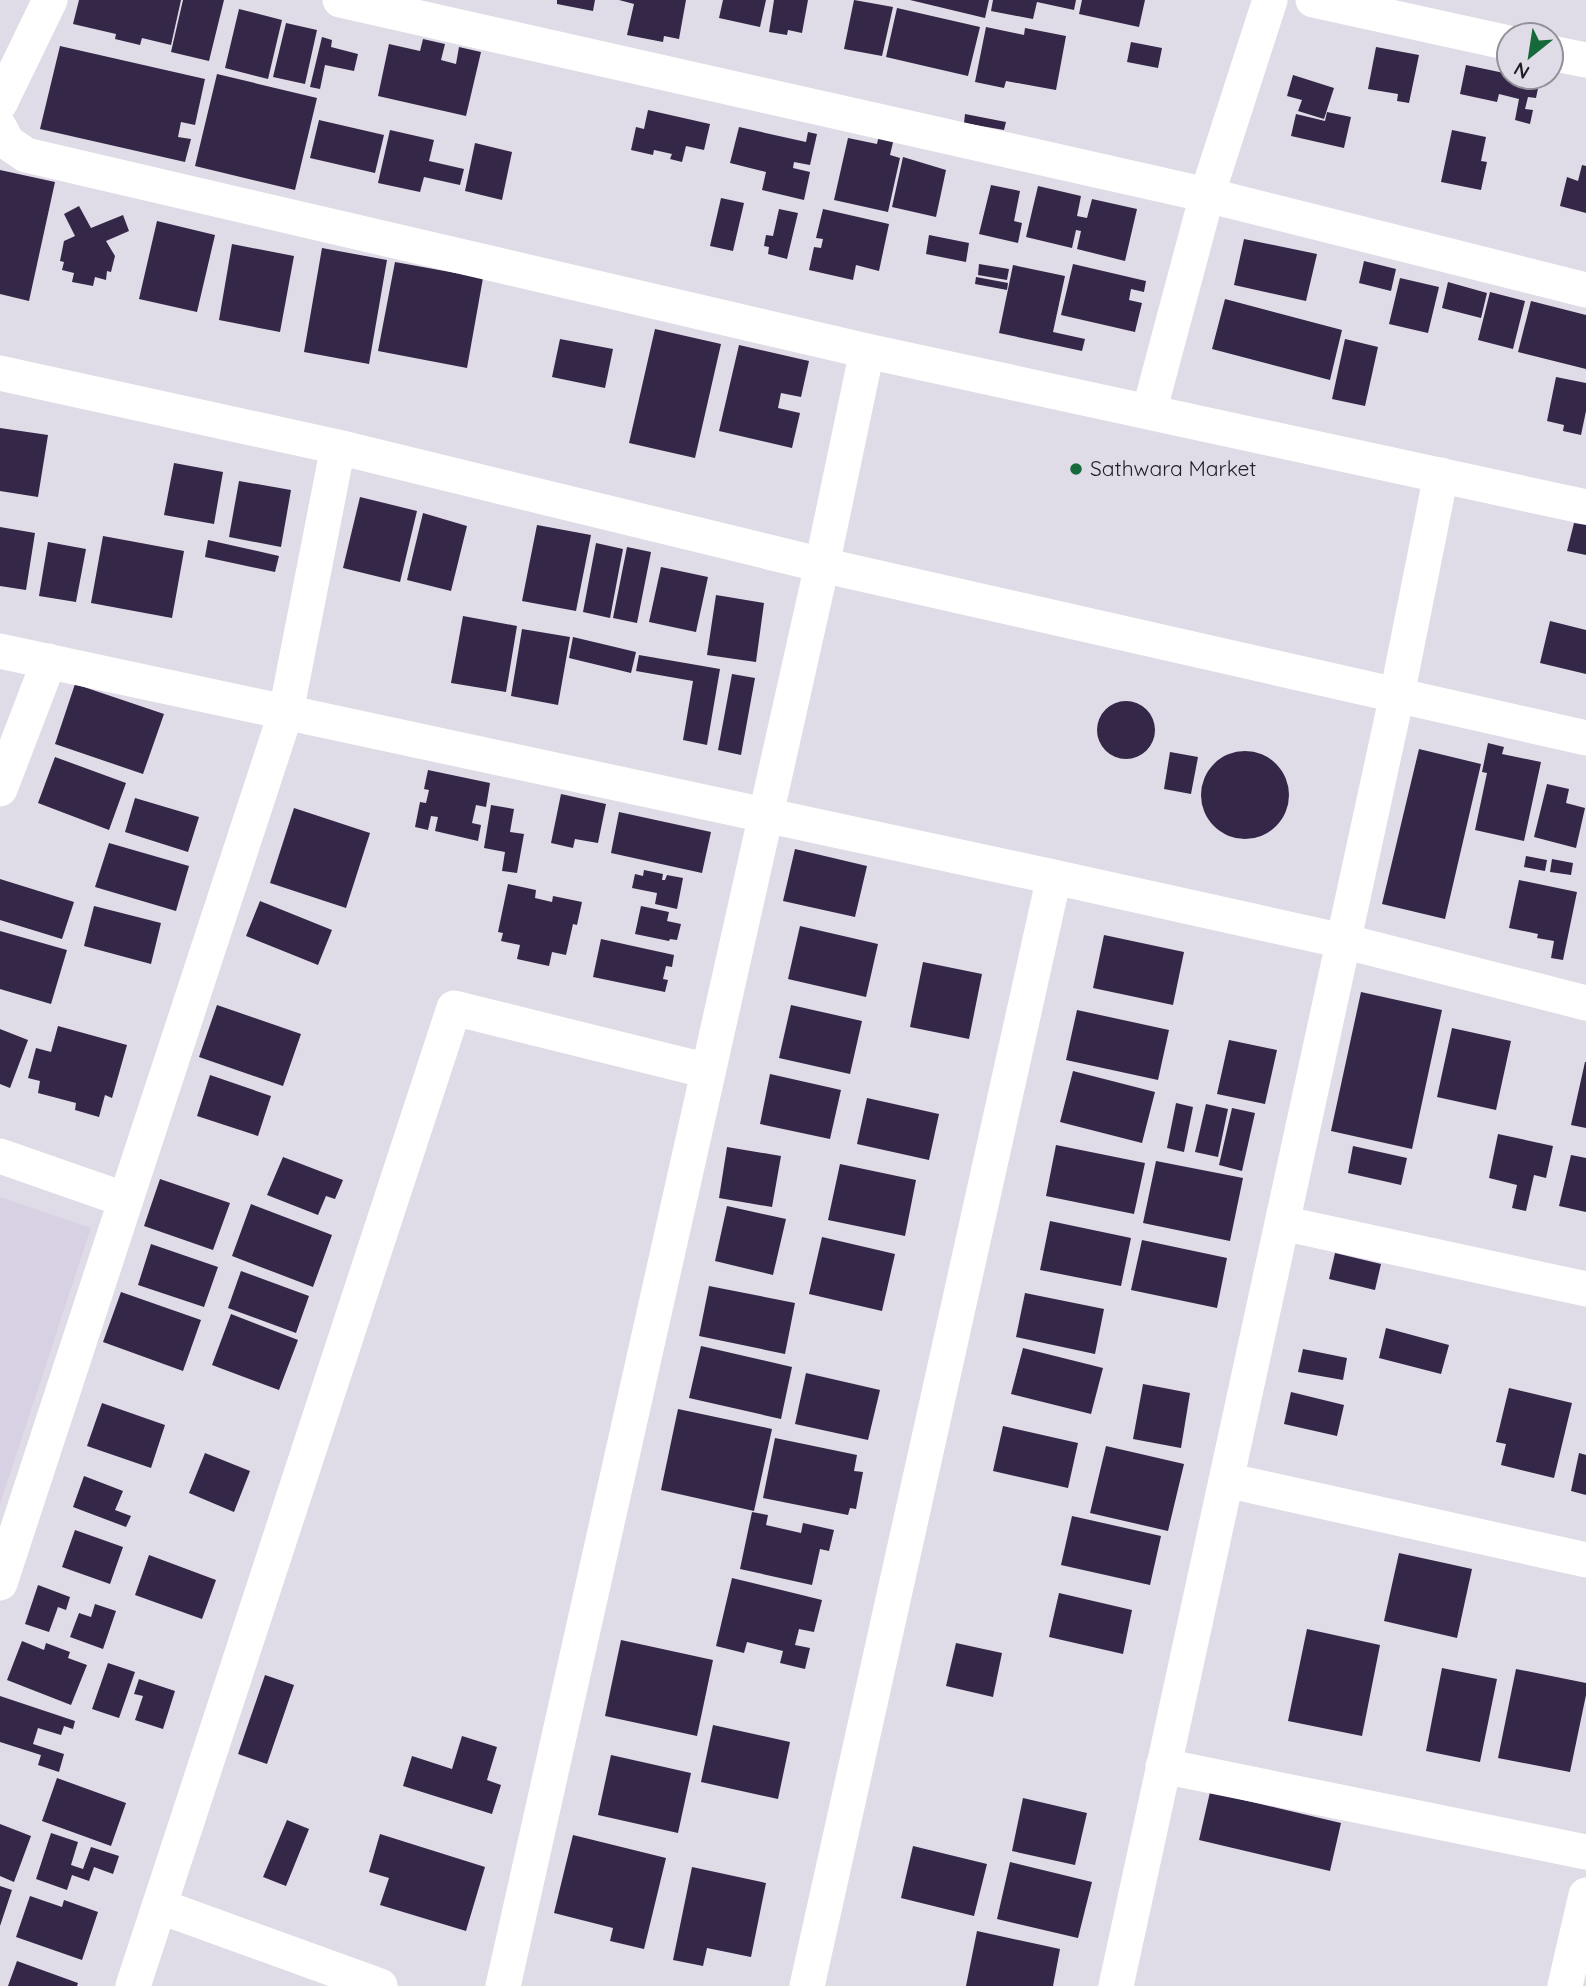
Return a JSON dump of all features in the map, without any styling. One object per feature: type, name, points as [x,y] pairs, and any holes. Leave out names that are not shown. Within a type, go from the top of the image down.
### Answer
[{"type":"street","points":[[0,103],[50,0]]},
{"type":"street","points":[[340,0],[1207,195],[1586,290]]},
{"type":"street","points":[[1149,412],[1207,195],[1270,0]]},
{"type":"street","points":[[1313,0],[1495,40]]},
{"type":"street","points":[[1565,56],[1586,60]]},
{"type":"street","points":[[0,128],[7,142],[26,155],[867,351],[1586,508]]},
{"type":"street","points":[[503,1986],[822,565],[867,351]]},
{"type":"street","points":[[0,373],[338,447],[822,565],[1586,738]]},
{"type":"street","points":[[0,1583],[286,712],[338,447]]},
{"type":"street","points":[[1116,1986],[1396,695],[1441,475]]},
{"type":"street","points":[[0,650],[1343,941],[1586,1003]]},
{"type":"street","points":[[0,789],[49,661]]},
{"type":"street","points":[[807,1986],[1054,877]]},
{"type":"street","points":[[133,1986],[454,1008],[708,1071]]},
{"type":"street","points":[[0,1156],[125,1200]]},
{"type":"street","points":[[1282,1223],[1586,1289]]},
{"type":"street","points":[[1226,1480],[1586,1560]]},
{"type":"street","points":[[1163,1766],[1586,1852]]},
{"type":"street","points":[[1565,1986],[1586,1895]]},
{"type":"street","points":[[159,1906],[380,1986]]},
{"type":"shaded area","points":[[0,1197],[91,1228],[0,1504]]},
{"type":"building","points":[[79,0],[181,0],[171,45],[142,38],[140,45],[115,39],[116,34],[73,24]]},
{"type":"building","points":[[183,0],[224,0],[209,61],[171,52]]},
{"type":"building","points":[[557,0],[595,0],[593,11],[557,4]]},
{"type":"building","points":[[619,0],[686,0],[679,39],[664,36],[663,42],[627,35],[634,4]]},
{"type":"building","points":[[723,0],[766,0],[760,27],[719,18]]},
{"type":"building","points":[[774,0],[808,0],[802,33],[788,30],[787,35],[769,32]]},
{"type":"building","points":[[854,0],[893,7],[882,56],[844,49]]},
{"type":"building","points":[[910,0],[989,0],[985,18]]},
{"type":"building","points":[[993,0],[1076,0],[1074,10],[1037,2],[1033,19],[991,11]]},
{"type":"building","points":[[1082,0],[1145,0],[1139,27],[1079,14]]},
{"type":"building","points":[[897,8],[980,27],[968,76],[886,57]]},
{"type":"building","points":[[239,9],[282,20],[268,79],[225,68]]},
{"type":"building","points":[[286,23],[317,30],[305,84],[273,77]]},
{"type":"building","points":[[986,27],[1024,35],[1025,28],[1066,36],[1056,90],[1006,81],[1004,88],[975,82]]},
{"type":"building","points":[[322,37],[332,40],[331,47],[358,54],[354,71],[325,65],[320,89],[310,87]]},
{"type":"building","points":[[423,39],[445,44],[441,60],[456,64],[459,47],[481,52],[466,116],[378,96],[389,44],[420,51]]},
{"type":"building","points":[[1131,42],[1162,48],[1158,68],[1127,62]]},
{"type":"building","points":[[60,46],[205,79],[195,125],[181,122],[178,137],[191,139],[185,162],[40,129]]},
{"type":"building","points":[[1376,47],[1419,55],[1409,103],[1397,101],[1398,94],[1368,89]]},
{"type":"building","points":[[1466,65],[1495,71],[1495,91],[1537,91],[1536,98],[1528,97],[1525,109],[1533,110],[1530,124],[1515,120],[1519,99],[1499,94],[1497,102],[1460,94]]},
{"type":"building","points":[[217,74],[317,98],[295,190],[195,166]]},
{"type":"building","points":[[1293,75],[1334,88],[1324,119],[1298,111],[1302,100],[1287,96]]},
{"type":"building","points":[[648,110],[710,124],[704,150],[686,146],[682,162],[670,159],[672,154],[654,150],[653,155],[631,150],[636,127],[644,129]]},
{"type":"building","points":[[1327,112],[1351,117],[1344,148],[1291,136],[1296,114],[1325,121]]},
{"type":"building","points":[[965,114],[1006,122],[1004,130],[964,123]]},
{"type":"building","points":[[319,120],[384,135],[375,173],[310,158]]},
{"type":"building","points":[[739,127],[806,142],[808,132],[817,134],[810,165],[794,162],[793,168],[810,172],[804,200],[762,190],[766,172],[730,163]]},
{"type":"building","points":[[390,130],[434,140],[429,161],[464,169],[460,185],[424,177],[420,192],[378,183]]},
{"type":"building","points":[[1452,130],[1486,137],[1481,161],[1487,162],[1481,190],[1441,182]]},
{"type":"building","points":[[879,135],[894,138],[890,155],[900,158],[888,212],[834,200],[848,138],[877,144]]},
{"type":"building","points":[[475,143],[512,152],[502,200],[465,191]]},
{"type":"building","points":[[903,157],[946,170],[936,217],[892,207]]},
{"type":"building","points":[[1582,165],[1586,166],[1586,213],[1560,206],[1567,177],[1578,181]]},
{"type":"building","points":[[0,170],[55,182],[29,301],[0,294]]},
{"type":"building","points":[[991,185],[1020,191],[1014,221],[1022,223],[1018,243],[979,234]]},
{"type":"building","points":[[1038,186],[1081,196],[1077,216],[1087,218],[1092,199],[1137,209],[1125,261],[1077,249],[1081,231],[1076,230],[1072,248],[1026,237]]},
{"type":"building","points":[[721,198],[744,203],[733,251],[710,246]]},
{"type":"building","points":[[79,206],[91,228],[123,215],[129,231],[106,241],[115,256],[111,272],[107,271],[106,280],[95,277],[93,286],[72,282],[74,273],[62,270],[64,262],[60,261],[64,241],[75,236],[64,214]]},
{"type":"building","points":[[779,209],[798,213],[787,259],[768,254],[769,247],[764,246],[766,235],[773,236]]},
{"type":"building","points":[[823,209],[889,224],[879,271],[856,265],[853,280],[809,270],[814,247],[821,248],[823,239],[816,238]]},
{"type":"building","points":[[157,221],[215,235],[197,312],[139,299]]},
{"type":"building","points":[[929,235],[969,243],[966,262],[926,254]]},
{"type":"building","points":[[1244,239],[1317,254],[1306,301],[1234,285]]},
{"type":"building","points":[[232,244],[294,256],[280,332],[219,320]]},
{"type":"building","points":[[322,248],[387,260],[369,364],[304,352]]},
{"type":"building","points":[[1364,261],[1396,269],[1391,291],[1359,283]]},
{"type":"building","points":[[395,262],[483,278],[467,368],[378,351]]},
{"type":"building","points":[[979,264],[1009,269],[1007,280],[978,275]]},
{"type":"building","points":[[1073,264],[1146,281],[1144,292],[1131,289],[1129,300],[1142,303],[1135,332],[1061,315]]},
{"type":"building","points":[[1013,265],[1065,276],[1053,332],[1085,339],[1082,351],[999,333]]},
{"type":"building","points":[[976,277],[1008,283],[1007,290],[975,284]]},
{"type":"building","points":[[1400,278],[1439,287],[1428,333],[1389,324]]},
{"type":"building","points":[[1448,282],[1487,293],[1481,318],[1442,308]]},
{"type":"building","points":[[1490,292],[1525,301],[1513,349],[1478,340]]},
{"type":"building","points":[[1225,299],[1342,330],[1330,380],[1212,349]]},
{"type":"building","points":[[1531,301],[1586,315],[1586,369],[1518,352]]},
{"type":"building","points":[[655,329],[721,344],[695,458],[629,443]]},
{"type":"building","points":[[560,339],[613,349],[605,388],[552,377]]},
{"type":"building","points":[[1345,339],[1378,347],[1365,406],[1332,399]]},
{"type":"building","points":[[739,345],[809,361],[801,397],[781,393],[778,408],[800,413],[792,448],[719,431]]},
{"type":"building","points":[[1556,377],[1586,383],[1586,411],[1581,435],[1563,431],[1564,425],[1547,421]]},
{"type":"building","points":[[0,428],[48,435],[38,497],[0,491]]},
{"type":"building","points":[[174,463],[223,472],[214,524],[164,515]]},
{"type":"building","points":[[239,481],[291,490],[281,547],[229,537]]},
{"type":"building","points":[[360,497],[417,511],[400,582],[343,568]]},
{"type":"building","points":[[423,513],[467,526],[451,591],[407,580]]},
{"type":"building","points":[[1574,523],[1586,525],[1586,555],[1567,551]]},
{"type":"building","points":[[537,525],[591,535],[576,611],[522,601]]},
{"type":"building","points":[[0,527],[35,533],[26,590],[0,586]]},
{"type":"building","points":[[103,536],[184,551],[172,618],[91,603]]},
{"type":"building","points":[[208,540],[279,556],[275,572],[205,557]]},
{"type":"building","points":[[48,542],[86,549],[76,602],[39,596]]},
{"type":"building","points":[[596,543],[623,549],[610,618],[583,612]]},
{"type":"building","points":[[627,547],[651,552],[637,623],[613,618]]},
{"type":"building","points":[[661,567],[708,577],[696,632],[649,622]]},
{"type":"building","points":[[716,595],[764,603],[756,662],[707,655]]},
{"type":"building","points":[[463,616],[517,626],[506,692],[451,683]]},
{"type":"building","points":[[1550,621],[1586,630],[1586,674],[1540,663]]},
{"type":"building","points":[[522,629],[570,637],[558,705],[511,696]]},
{"type":"building","points":[[573,637],[636,652],[631,673],[569,658]]},
{"type":"building","points":[[639,655],[720,669],[707,745],[683,740],[693,681],[636,671]]},
{"type":"building","points":[[732,674],[755,678],[741,755],[718,750]]},
{"type":"building","points":[[75,684],[164,714],[143,774],[55,744]]},
{"type":"building","points":[[1120,701],[1132,701],[1147,709],[1155,724],[1155,736],[1147,751],[1132,759],[1120,759],[1105,751],[1097,736],[1097,724],[1105,709]]},
{"type":"building","points":[[1488,743],[1504,747],[1502,754],[1541,762],[1524,841],[1475,830],[1487,773],[1482,772]]},
{"type":"building","points":[[1419,749],[1481,764],[1445,919],[1382,904]]},
{"type":"building","points":[[1245,751],[1262,754],[1276,764],[1286,778],[1289,795],[1286,812],[1276,826],[1262,836],[1245,839],[1228,836],[1214,826],[1204,812],[1201,795],[1204,778],[1214,764],[1228,754]]},
{"type":"building","points":[[1170,752],[1198,757],[1191,794],[1164,789]]},
{"type":"building","points":[[55,757],[126,783],[109,830],[38,803]]},
{"type":"building","points":[[428,770],[490,783],[486,807],[476,805],[472,823],[481,825],[478,841],[435,831],[438,817],[431,816],[428,830],[415,827],[420,802],[426,803],[429,790],[424,789]]},
{"type":"building","points":[[1547,784],[1569,789],[1566,803],[1585,808],[1576,848],[1534,837]]},
{"type":"building","points":[[561,794],[606,804],[598,843],[575,839],[573,848],[551,843]]},
{"type":"building","points":[[135,798],[199,817],[188,852],[125,832]]},
{"type":"building","points":[[491,805],[514,809],[510,832],[524,834],[517,873],[502,871],[505,852],[484,848]]},
{"type":"building","points":[[294,808],[370,833],[346,908],[270,883]]},
{"type":"building","points":[[619,812],[711,832],[702,873],[611,853]]},
{"type":"building","points":[[109,843],[189,866],[176,911],[95,887]]},
{"type":"building","points":[[795,849],[867,866],[855,917],[783,901]]},
{"type":"building","points":[[1526,856],[1547,860],[1545,871],[1524,867]]},
{"type":"building","points":[[1552,859],[1573,863],[1571,875],[1550,872]]},
{"type":"building","points":[[644,870],[663,874],[662,880],[665,880],[667,875],[683,878],[677,909],[655,904],[657,893],[632,888],[635,874],[643,876]]},
{"type":"building","points":[[0,879],[74,902],[62,939],[0,920]]},
{"type":"building","points":[[1519,880],[1577,892],[1563,960],[1551,958],[1554,941],[1537,938],[1538,934],[1509,928]]},
{"type":"building","points":[[508,884],[536,890],[535,898],[552,902],[553,896],[582,902],[577,925],[573,924],[566,955],[552,952],[549,966],[517,959],[520,945],[501,941],[503,933],[498,932]]},
{"type":"building","points":[[260,901],[332,930],[318,965],[246,936]]},
{"type":"building","points":[[94,906],[161,923],[151,964],[84,946]]},
{"type":"building","points":[[641,906],[669,912],[667,921],[681,924],[677,940],[669,941],[635,934]]},
{"type":"building","points":[[800,926],[878,944],[866,997],[788,979]]},
{"type":"building","points":[[0,931],[67,950],[51,1004],[0,989]]},
{"type":"building","points":[[1104,935],[1184,952],[1173,1005],[1093,988]]},
{"type":"building","points":[[601,939],[674,955],[672,967],[666,966],[663,979],[668,980],[665,992],[593,977]]},
{"type":"building","points":[[923,962],[982,974],[969,1039],[910,1027]]},
{"type":"building","points":[[1361,992],[1442,1010],[1412,1149],[1331,1131]]},
{"type":"building","points":[[217,1005],[301,1034],[283,1086],[199,1057]]},
{"type":"building","points":[[791,1005],[862,1021],[850,1074],[779,1058]]},
{"type":"building","points":[[1077,1010],[1169,1030],[1158,1080],[1066,1060]]},
{"type":"building","points":[[58,1026],[127,1045],[112,1098],[105,1095],[99,1117],[75,1110],[76,1103],[38,1093],[40,1081],[28,1078],[36,1048],[51,1052]]},
{"type":"building","points":[[1452,1028],[1511,1041],[1496,1110],[1437,1097]]},
{"type":"building","points":[[0,1029],[28,1040],[10,1088],[0,1084]]},
{"type":"building","points":[[1229,1040],[1277,1050],[1265,1104],[1217,1094]]},
{"type":"building","points":[[1586,1062],[1586,1128],[1571,1125]]},
{"type":"building","points":[[1073,1071],[1155,1092],[1142,1143],[1060,1122]]},
{"type":"building","points":[[770,1074],[841,1090],[830,1139],[760,1124]]},
{"type":"building","points":[[210,1075],[271,1096],[258,1136],[197,1116]]},
{"type":"building","points":[[867,1098],[939,1114],[929,1160],[857,1144]]},
{"type":"building","points":[[1176,1103],[1193,1107],[1184,1152],[1167,1148]]},
{"type":"building","points":[[1206,1104],[1228,1109],[1218,1157],[1195,1152]]},
{"type":"building","points":[[1232,1108],[1255,1113],[1242,1171],[1219,1165]]},
{"type":"building","points":[[1498,1134],[1553,1146],[1546,1178],[1534,1175],[1526,1211],[1512,1208],[1517,1185],[1489,1178]]},
{"type":"building","points":[[1056,1145],[1145,1163],[1134,1214],[1046,1196]]},
{"type":"building","points":[[1353,1146],[1407,1158],[1401,1185],[1348,1173]]},
{"type":"building","points":[[727,1147],[781,1156],[772,1207],[719,1198]]},
{"type":"building","points":[[1571,1155],[1586,1158],[1586,1212],[1559,1206]]},
{"type":"building","points":[[283,1157],[343,1180],[335,1199],[326,1196],[318,1215],[267,1195]]},
{"type":"building","points":[[1156,1161],[1243,1178],[1230,1241],[1143,1223]]},
{"type":"building","points":[[840,1164],[916,1180],[905,1236],[828,1220]]},
{"type":"building","points":[[160,1179],[230,1203],[213,1250],[144,1226]]},
{"type":"building","points":[[251,1204],[332,1235],[313,1287],[232,1256]]},
{"type":"building","points":[[727,1206],[786,1219],[773,1275],[715,1261]]},
{"type":"building","points":[[1050,1221],[1131,1238],[1121,1286],[1040,1270]]},
{"type":"building","points":[[822,1237],[895,1254],[882,1311],[809,1294]]},
{"type":"building","points":[[1142,1240],[1227,1258],[1217,1308],[1131,1290]]},
{"type":"building","points":[[151,1244],[218,1267],[204,1307],[138,1285]]},
{"type":"building","points":[[1335,1253],[1381,1264],[1375,1290],[1329,1279]]},
{"type":"building","points":[[241,1271],[309,1296],[296,1333],[228,1308]]},
{"type":"building","points":[[709,1286],[795,1303],[785,1354],[699,1336]]},
{"type":"building","points":[[121,1292],[201,1320],[183,1371],[103,1342]]},
{"type":"building","points":[[1025,1293],[1104,1309],[1095,1354],[1016,1337]]},
{"type":"building","points":[[231,1314],[298,1340],[279,1390],[212,1365]]},
{"type":"building","points":[[1386,1328],[1449,1345],[1441,1374],[1379,1358]]},
{"type":"building","points":[[701,1346],[792,1367],[781,1419],[689,1398]]},
{"type":"building","points":[[1023,1348],[1103,1368],[1091,1414],[1011,1394]]},
{"type":"building","points":[[1303,1349],[1347,1358],[1343,1380],[1298,1372]]},
{"type":"building","points":[[806,1373],[880,1390],[868,1440],[795,1424]]},
{"type":"building","points":[[1143,1384],[1190,1393],[1181,1448],[1133,1439]]},
{"type":"building","points":[[1509,1388],[1572,1403],[1554,1478],[1501,1465],[1506,1444],[1496,1442]]},
{"type":"building","points":[[1291,1392],[1344,1405],[1337,1436],[1284,1424]]},
{"type":"building","points":[[102,1403],[165,1425],[151,1468],[87,1446]]},
{"type":"building","points":[[678,1409],[772,1429],[754,1511],[661,1490]]},
{"type":"building","points":[[1003,1426],[1078,1443],[1068,1488],[993,1471]]},
{"type":"building","points":[[775,1438],[857,1455],[854,1471],[863,1472],[856,1509],[850,1508],[848,1515],[763,1498]]},
{"type":"building","points":[[1106,1446],[1184,1464],[1168,1531],[1090,1513]]},
{"type":"building","points":[[205,1453],[250,1471],[234,1512],[189,1493]]},
{"type":"building","points":[[1579,1453],[1586,1455],[1586,1495],[1571,1491]]},
{"type":"building","points":[[84,1476],[123,1491],[115,1510],[131,1516],[126,1527],[73,1507]]},
{"type":"building","points":[[752,1512],[768,1515],[766,1525],[801,1533],[803,1523],[834,1530],[829,1551],[820,1549],[812,1585],[740,1569]]},
{"type":"building","points":[[1072,1516],[1161,1536],[1150,1585],[1061,1565]]},
{"type":"building","points":[[75,1530],[123,1547],[110,1584],[62,1567]]},
{"type":"building","points":[[1399,1553],[1472,1569],[1457,1638],[1384,1621]]},
{"type":"building","points":[[149,1555],[216,1580],[202,1619],[135,1595]]},
{"type":"building","points":[[732,1578],[822,1600],[814,1632],[799,1629],[795,1645],[810,1648],[805,1669],[780,1663],[783,1651],[747,1642],[744,1653],[716,1646]]},
{"type":"building","points":[[38,1585],[70,1597],[66,1610],[58,1607],[49,1632],[25,1624]]},
{"type":"building","points":[[1059,1593],[1132,1610],[1123,1654],[1049,1637]]},
{"type":"building","points":[[95,1604],[116,1611],[103,1649],[70,1637],[79,1613],[91,1617]]},
{"type":"building","points":[[1307,1629],[1380,1645],[1362,1736],[1288,1721]]},
{"type":"building","points":[[621,1640],[713,1660],[697,1736],[605,1716]]},
{"type":"building","points":[[22,1641],[44,1650],[46,1643],[70,1652],[68,1658],[87,1665],[71,1705],[7,1680]]},
{"type":"building","points":[[956,1643],[1002,1653],[993,1697],[946,1686]]},
{"type":"building","points":[[108,1663],[135,1672],[119,1718],[92,1709]]},
{"type":"building","points":[[1442,1668],[1497,1679],[1480,1762],[1426,1751]]},
{"type":"building","points":[[1516,1669],[1586,1683],[1586,1695],[1570,1772],[1498,1758]]},
{"type":"building","points":[[265,1675],[294,1685],[267,1764],[238,1754]]},
{"type":"building","points":[[139,1679],[175,1691],[163,1729],[135,1720],[143,1696],[134,1694]]},
{"type":"building","points":[[0,1696],[75,1721],[73,1729],[64,1726],[61,1735],[38,1728],[33,1744],[64,1754],[59,1772],[38,1765],[41,1755],[0,1742]]},
{"type":"building","points":[[713,1725],[790,1742],[778,1799],[701,1782]]},
{"type":"building","points":[[462,1736],[497,1747],[487,1780],[501,1785],[492,1814],[403,1786],[412,1756],[452,1769]]},
{"type":"building","points":[[611,1755],[691,1773],[678,1833],[598,1815]]},
{"type":"building","points":[[57,1778],[126,1803],[111,1846],[42,1821]]},
{"type":"building","points":[[1210,1792],[1341,1823],[1330,1871],[1199,1840]]},
{"type":"building","points":[[1023,1798],[1087,1813],[1075,1865],[1012,1851]]},
{"type":"building","points":[[287,1820],[309,1829],[286,1886],[263,1877]]},
{"type":"building","points":[[0,1824],[31,1836],[14,1882],[0,1876]]},
{"type":"building","points":[[51,1833],[78,1842],[71,1865],[83,1869],[91,1847],[119,1856],[113,1874],[94,1867],[89,1881],[72,1875],[67,1890],[36,1879]]},
{"type":"building","points":[[380,1834],[485,1867],[466,1931],[380,1905],[389,1878],[369,1872]]},
{"type":"building","points":[[573,1835],[666,1858],[644,1949],[610,1941],[613,1928],[554,1913]]},
{"type":"building","points":[[913,1846],[987,1864],[974,1916],[901,1898]]},
{"type":"building","points":[[1010,1862],[1092,1882],[1078,1938],[997,1919]]},
{"type":"building","points":[[692,1867],[766,1883],[751,1957],[707,1948],[703,1966],[673,1960]]},
{"type":"building","points":[[0,1886],[12,1890],[0,1926]]},
{"type":"building","points":[[30,1896],[62,1907],[64,1900],[98,1912],[82,1960],[16,1937]]},
{"type":"building","points":[[977,1931],[1060,1949],[1053,1986],[966,1986]]},
{"type":"building","points":[[17,1961],[78,1983],[77,1986],[8,1986]]},
{"type":"place","name":"Sathwara Market","points":[[1076,469]]}]
